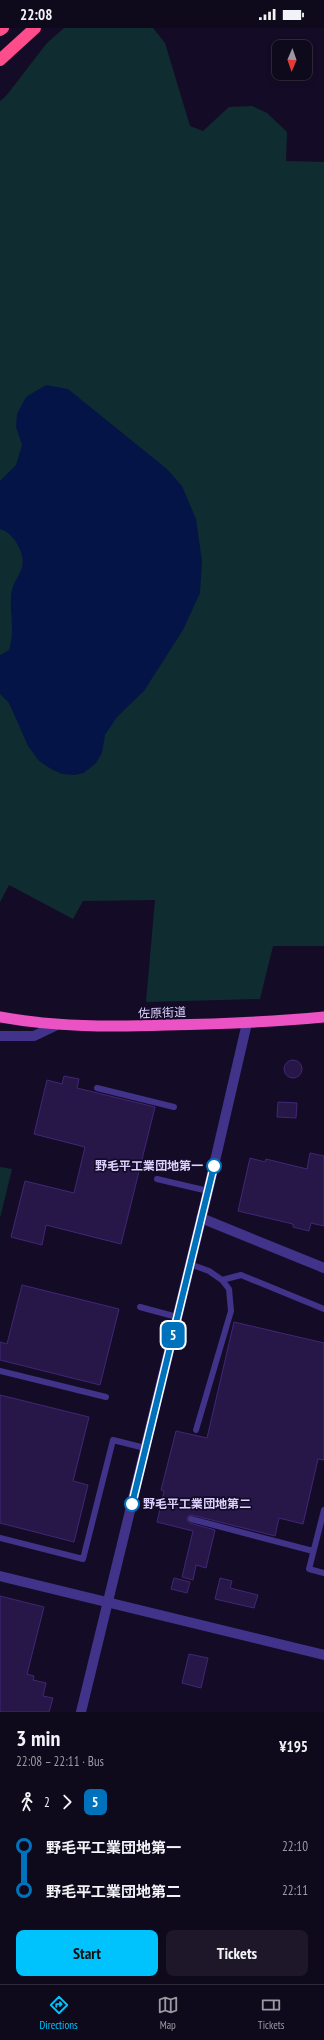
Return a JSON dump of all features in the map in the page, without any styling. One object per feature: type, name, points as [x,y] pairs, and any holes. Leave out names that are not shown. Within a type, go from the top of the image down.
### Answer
[{"type":"highway","points":[[0,60],[35,28]]},
{"type":"highway","name":"佐原街道","points":[[0,1017],[59,1024],[121,1027],[247,1023],[324,1017]]},
{"type":"street","points":[[81,1712],[202,1218],[247,1023]]},
{"type":"street","points":[[0,1036],[34,1036],[59,1024]]},
{"type":"street","points":[[202,1218],[324,1268]]},
{"type":"street","points":[[0,1576],[324,1655]]},
{"type":"lane","points":[[97,1088],[174,1107]]},
{"type":"lane","points":[[157,1179],[208,1190]]},
{"type":"lane","points":[[190,1264],[209,1271],[222,1280],[229,1290],[231,1312],[196,1430]]},
{"type":"lane","points":[[222,1280],[241,1275],[324,1309]]},
{"type":"lane","points":[[140,1307],[177,1317]]},
{"type":"lane","points":[[0,1371],[106,1397]]},
{"type":"lane","points":[[0,1538],[83,1559],[113,1440],[145,1448]]},
{"type":"lane","points":[[324,1510],[309,1569],[324,1573]]},
{"type":"lane","points":[[191,1519],[313,1551]]},
{"type":"green space","points":[[64,28],[153,28],[165,43],[190,126],[203,131],[229,107],[252,106],[267,113],[287,132],[286,161],[324,162],[324,946],[273,946],[260,999],[146,1002],[155,900],[83,901],[73,919],[9,885],[0,902],[0,101],[6,96],[47,43]]},
{"type":"green space","points":[[0,1167],[12,1169],[0,1218]]},
{"type":"shaded area","points":[[46,385],[68,389],[167,469],[182,486],[196,519],[202,561],[200,593],[183,630],[144,691],[117,717],[105,735],[102,753],[96,763],[84,773],[75,775],[62,774],[39,761],[28,746],[9,703],[0,694],[0,655],[9,650],[11,643],[12,589],[20,572],[23,559],[15,540],[7,532],[0,529],[0,481],[16,465],[22,445],[16,427],[17,414],[26,397]]},
{"type":"building","points":[[293,1060],[299,1063],[302,1069],[299,1075],[293,1078],[287,1075],[284,1069],[287,1063]]},
{"type":"building","points":[[64,1076],[79,1079],[77,1088],[155,1107],[121,1244],[46,1225],[42,1245],[11,1237],[25,1181],[74,1193],[85,1147],[34,1134],[47,1080],[62,1084]]},
{"type":"building","points":[[278,1102],[297,1103],[296,1118],[277,1117]]},
{"type":"building","points":[[310,1153],[324,1156],[324,1226],[311,1223],[309,1231],[293,1227],[293,1224],[238,1211],[250,1158],[265,1162],[266,1159],[307,1169]]},
{"type":"building","points":[[22,1285],[119,1309],[100,1385],[0,1360],[0,1342],[7,1344]]},
{"type":"building","points":[[234,1322],[324,1343],[324,1460],[318,1459],[303,1524],[279,1518],[275,1536],[192,1515],[188,1516],[187,1520],[190,1523],[215,1530],[206,1568],[196,1565],[193,1580],[182,1577],[193,1531],[157,1522],[164,1491],[161,1490],[176,1431],[207,1438]]},
{"type":"building","points":[[0,1395],[89,1417],[73,1481],[88,1485],[74,1542],[0,1523]]},
{"type":"building","points":[[174,1578],[190,1582],[187,1593],[171,1589]]},
{"type":"building","points":[[220,1578],[232,1581],[230,1588],[258,1595],[254,1608],[215,1599]]},
{"type":"building","points":[[0,1596],[44,1607],[27,1674],[34,1676],[33,1680],[46,1683],[43,1696],[53,1698],[49,1712],[0,1712]]},
{"type":"building","points":[[189,1654],[208,1658],[201,1688],[182,1683]]},
{"type":"bus line","name":"5","points":[[132,1504],[214,1166]]},
{"type":"place","name":"野毛平工業団地第一","points":[[214,1166]]},
{"type":"place","name":"野毛平工業団地第二","points":[[132,1504]]}]
